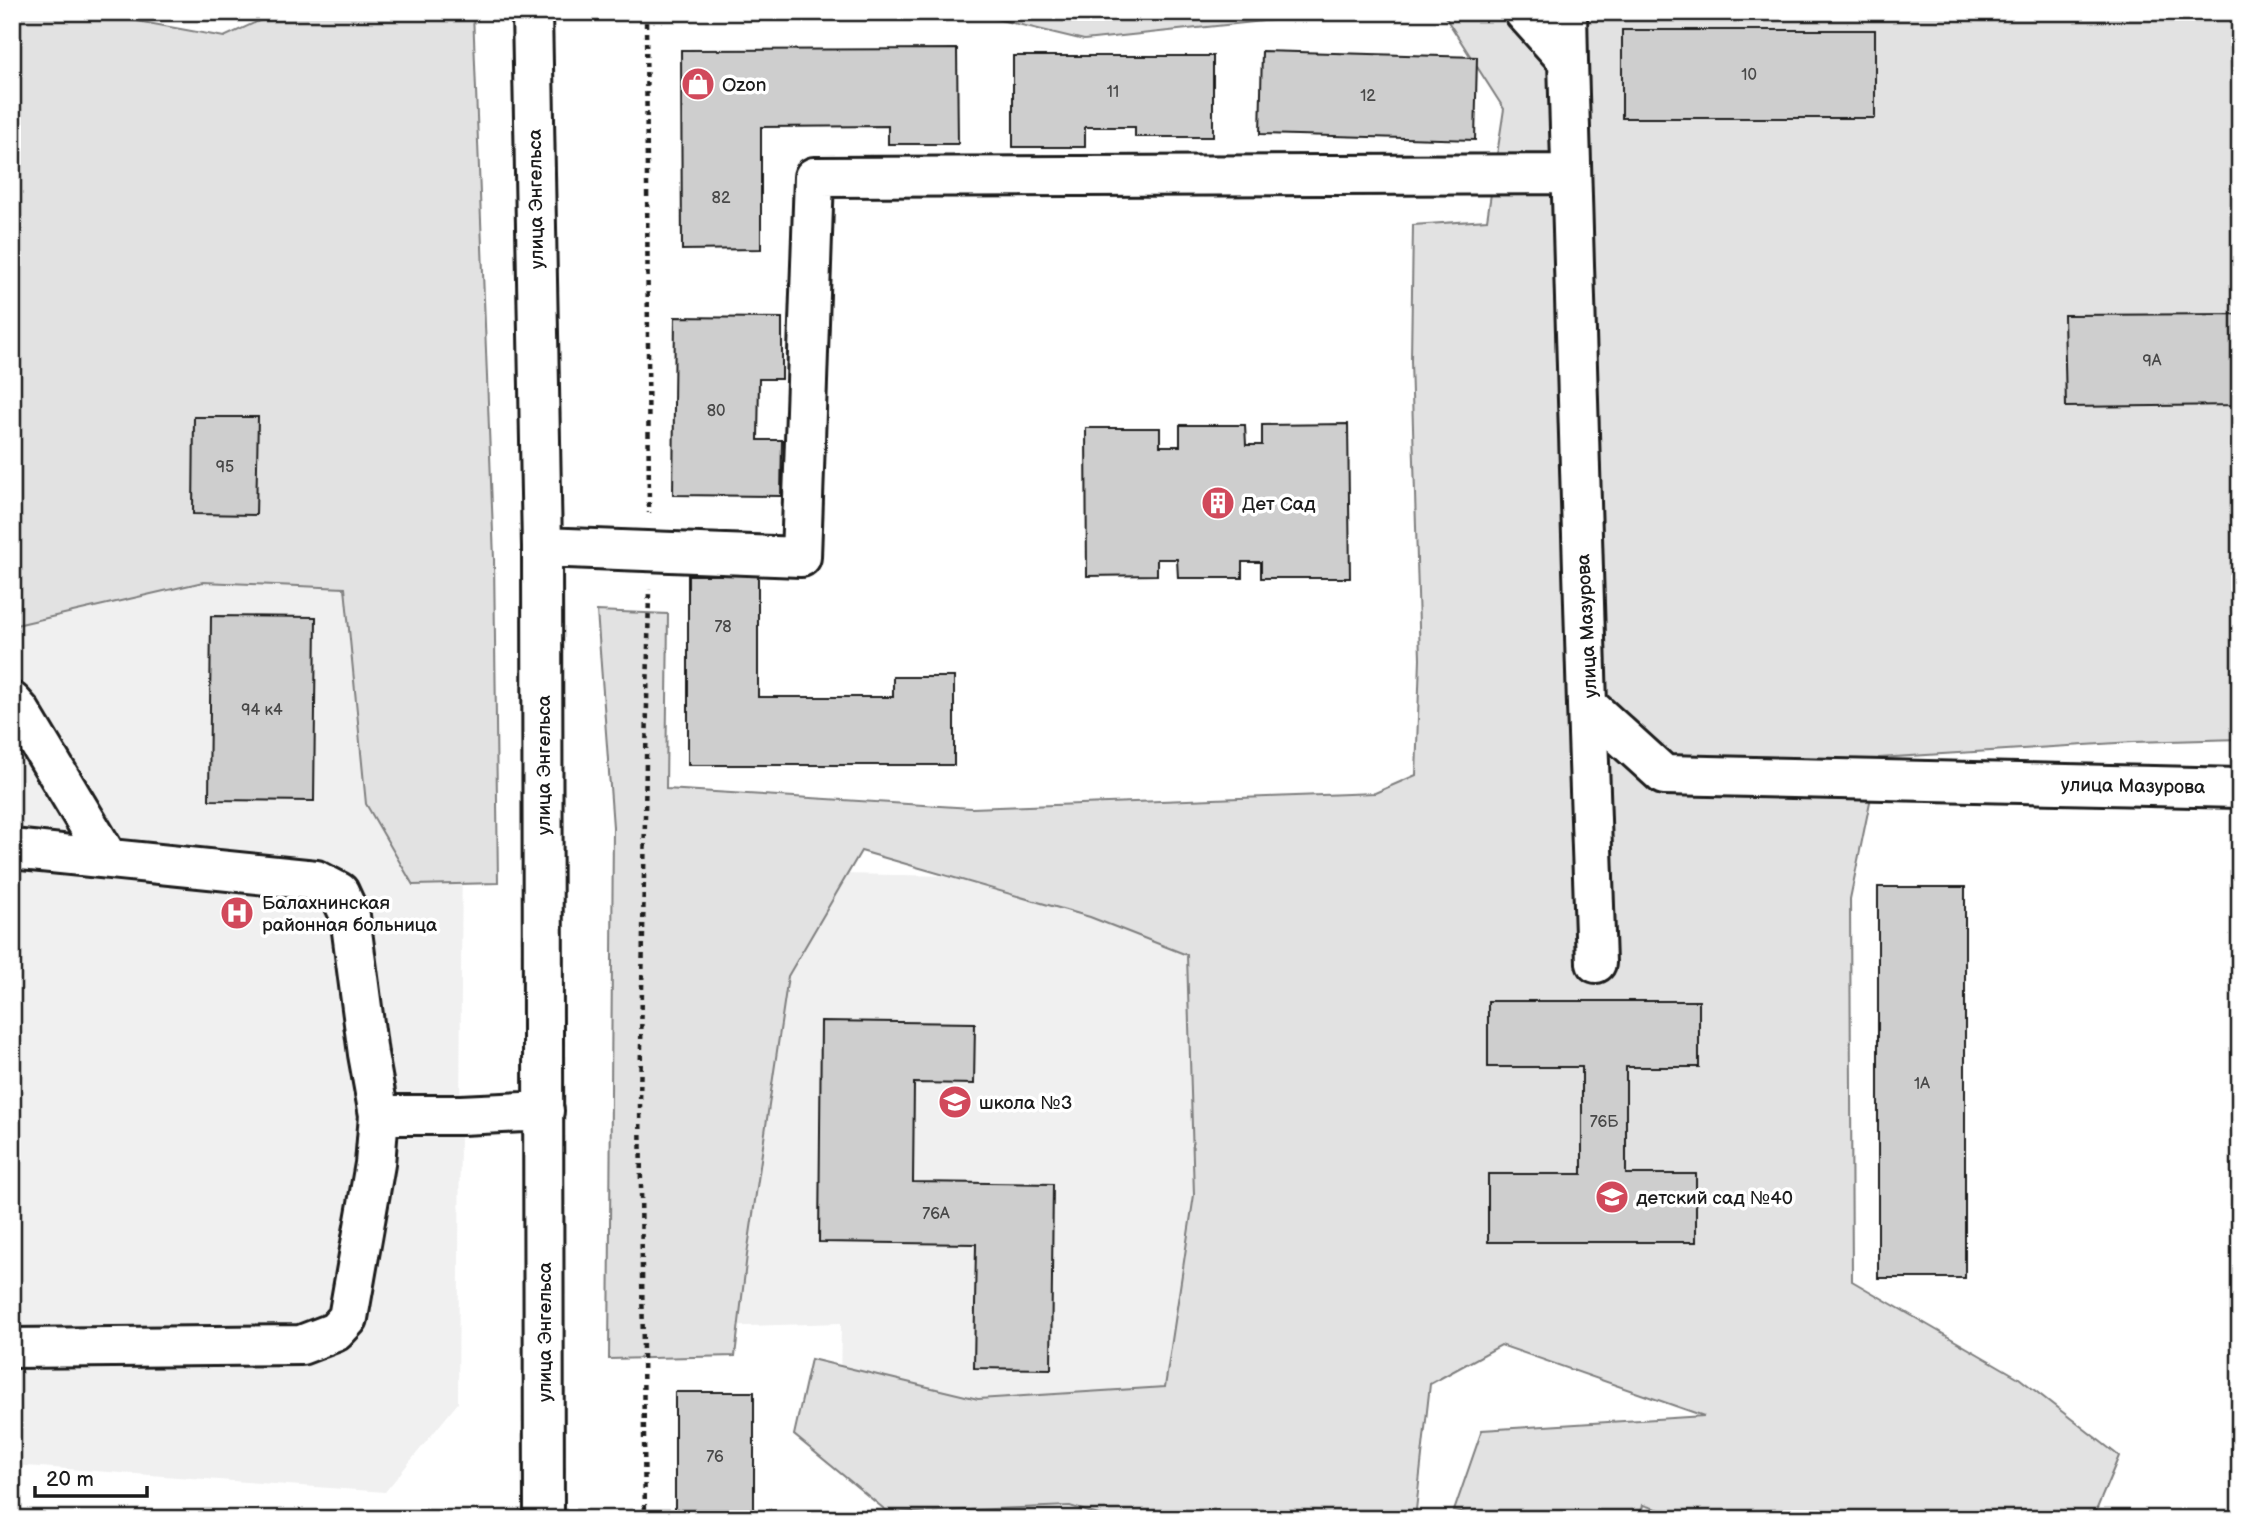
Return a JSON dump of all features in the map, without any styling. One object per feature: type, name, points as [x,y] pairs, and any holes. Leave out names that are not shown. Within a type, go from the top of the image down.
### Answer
[{"type":"street","name":"улица Энгельса","points":[[532,12],[542,547],[544,1519]]},
{"type":"street","points":[[1524,12],[1568,61]]},
{"type":"street","name":"улица Мазурова","points":[[1567,12],[1587,705],[1664,775],[2240,788]]},
{"type":"street","points":[[542,547],[801,557],[814,177],[1571,174]]},
{"type":"street","points":[[12,702],[108,858]]},
{"type":"street","points":[[1587,705],[1596,963]]},
{"type":"street","points":[[12,849],[316,880],[339,892],[350,916],[379,1115],[375,1164],[348,1318],[335,1332],[302,1345],[12,1348]]},
{"type":"street","points":[[379,1115],[544,1111]]},
{"type":"path","points":[[645,1519],[640,1104],[649,551],[646,12]]},
{"type":"shaded area","points":[[12,12],[88,12],[224,37],[278,12],[473,12],[494,559],[498,883],[413,885],[366,804],[345,588],[203,582],[12,626]]},
{"type":"shaded area","points":[[967,12],[1349,12],[1084,40]]},
{"type":"shaded area","points":[[1442,12],[2240,12],[2240,739],[2133,742],[1879,758],[1850,899],[1852,1281],[2019,1378],[2119,1456],[2093,1518],[1690,1519],[1643,1505],[1640,1519],[1492,1519],[1454,1511],[1482,1430],[1704,1416],[1501,1345],[1430,1384],[1415,1519],[1111,1519],[1070,1506],[889,1513],[794,1435],[811,1359],[978,1399],[1165,1387],[1194,1195],[1187,955],[1090,917],[861,851],[788,976],[735,1356],[609,1359],[613,827],[597,611],[668,614],[666,789],[972,808],[1375,793],[1416,775],[1420,659],[1411,361],[1413,225],[1487,220],[1504,109]]},
{"type":"shaded area","name":"Балахнинская районная больница","points":[[12,222],[465,424],[458,1403],[385,1492],[12,1465]]},
{"type":"shaded area","name":"школа №3","points":[[675,871],[1238,881],[1223,1458],[839,1448],[841,1323],[681,1328]]},
{"type":"building","points":[[1622,30],[1875,30],[1875,118],[1622,118]]},
{"type":"building","points":[[957,49],[958,144],[888,144],[888,126],[761,127],[761,249],[682,250],[681,50]]},
{"type":"building","points":[[1262,51],[1477,57],[1475,140],[1260,134]]},
{"type":"building","points":[[1013,56],[1213,56],[1213,137],[1135,137],[1135,127],[1085,127],[1085,147],[1013,147]]},
{"type":"building","points":[[2240,314],[2240,405],[2066,407],[2064,315]]},
{"type":"building","points":[[675,317],[782,318],[782,379],[759,379],[758,440],[782,440],[781,496],[673,495]]},
{"type":"building","points":[[194,417],[258,417],[256,515],[193,514]]},
{"type":"building","name":"Дет Сад","points":[[1348,424],[1350,578],[1261,578],[1261,562],[1242,562],[1242,578],[1178,578],[1177,559],[1157,559],[1157,575],[1087,576],[1086,428],[1160,428],[1160,446],[1180,446],[1180,425],[1245,425],[1246,445],[1262,445],[1262,425]]},
{"type":"building","points":[[688,575],[758,575],[758,697],[893,697],[893,677],[954,677],[954,765],[688,765]]},
{"type":"building","points":[[211,616],[316,617],[314,801],[209,800]]},
{"type":"building","points":[[1878,887],[1965,887],[1965,1278],[1878,1278]]},
{"type":"building","points":[[1488,1001],[1699,1001],[1699,1067],[1626,1067],[1626,1174],[1696,1174],[1696,1242],[1488,1242],[1488,1174],[1582,1174],[1582,1067],[1488,1067]]},
{"type":"building","points":[[821,1021],[975,1023],[974,1084],[914,1083],[913,1182],[1053,1184],[1051,1369],[974,1368],[976,1244],[819,1242]]},
{"type":"building","points":[[675,1392],[754,1392],[754,1519],[675,1519]]},
{"type":"place","name":"Ozon","points":[[698,84]]},
{"type":"place","name":"Дет Сад","points":[[1218,503]]},
{"type":"place","name":"Балахнинская районная больница","points":[[237,913]]},
{"type":"place","name":"школа №3","points":[[955,1102]]},
{"type":"place","name":"детский сад №40","points":[[1612,1197]]}]
